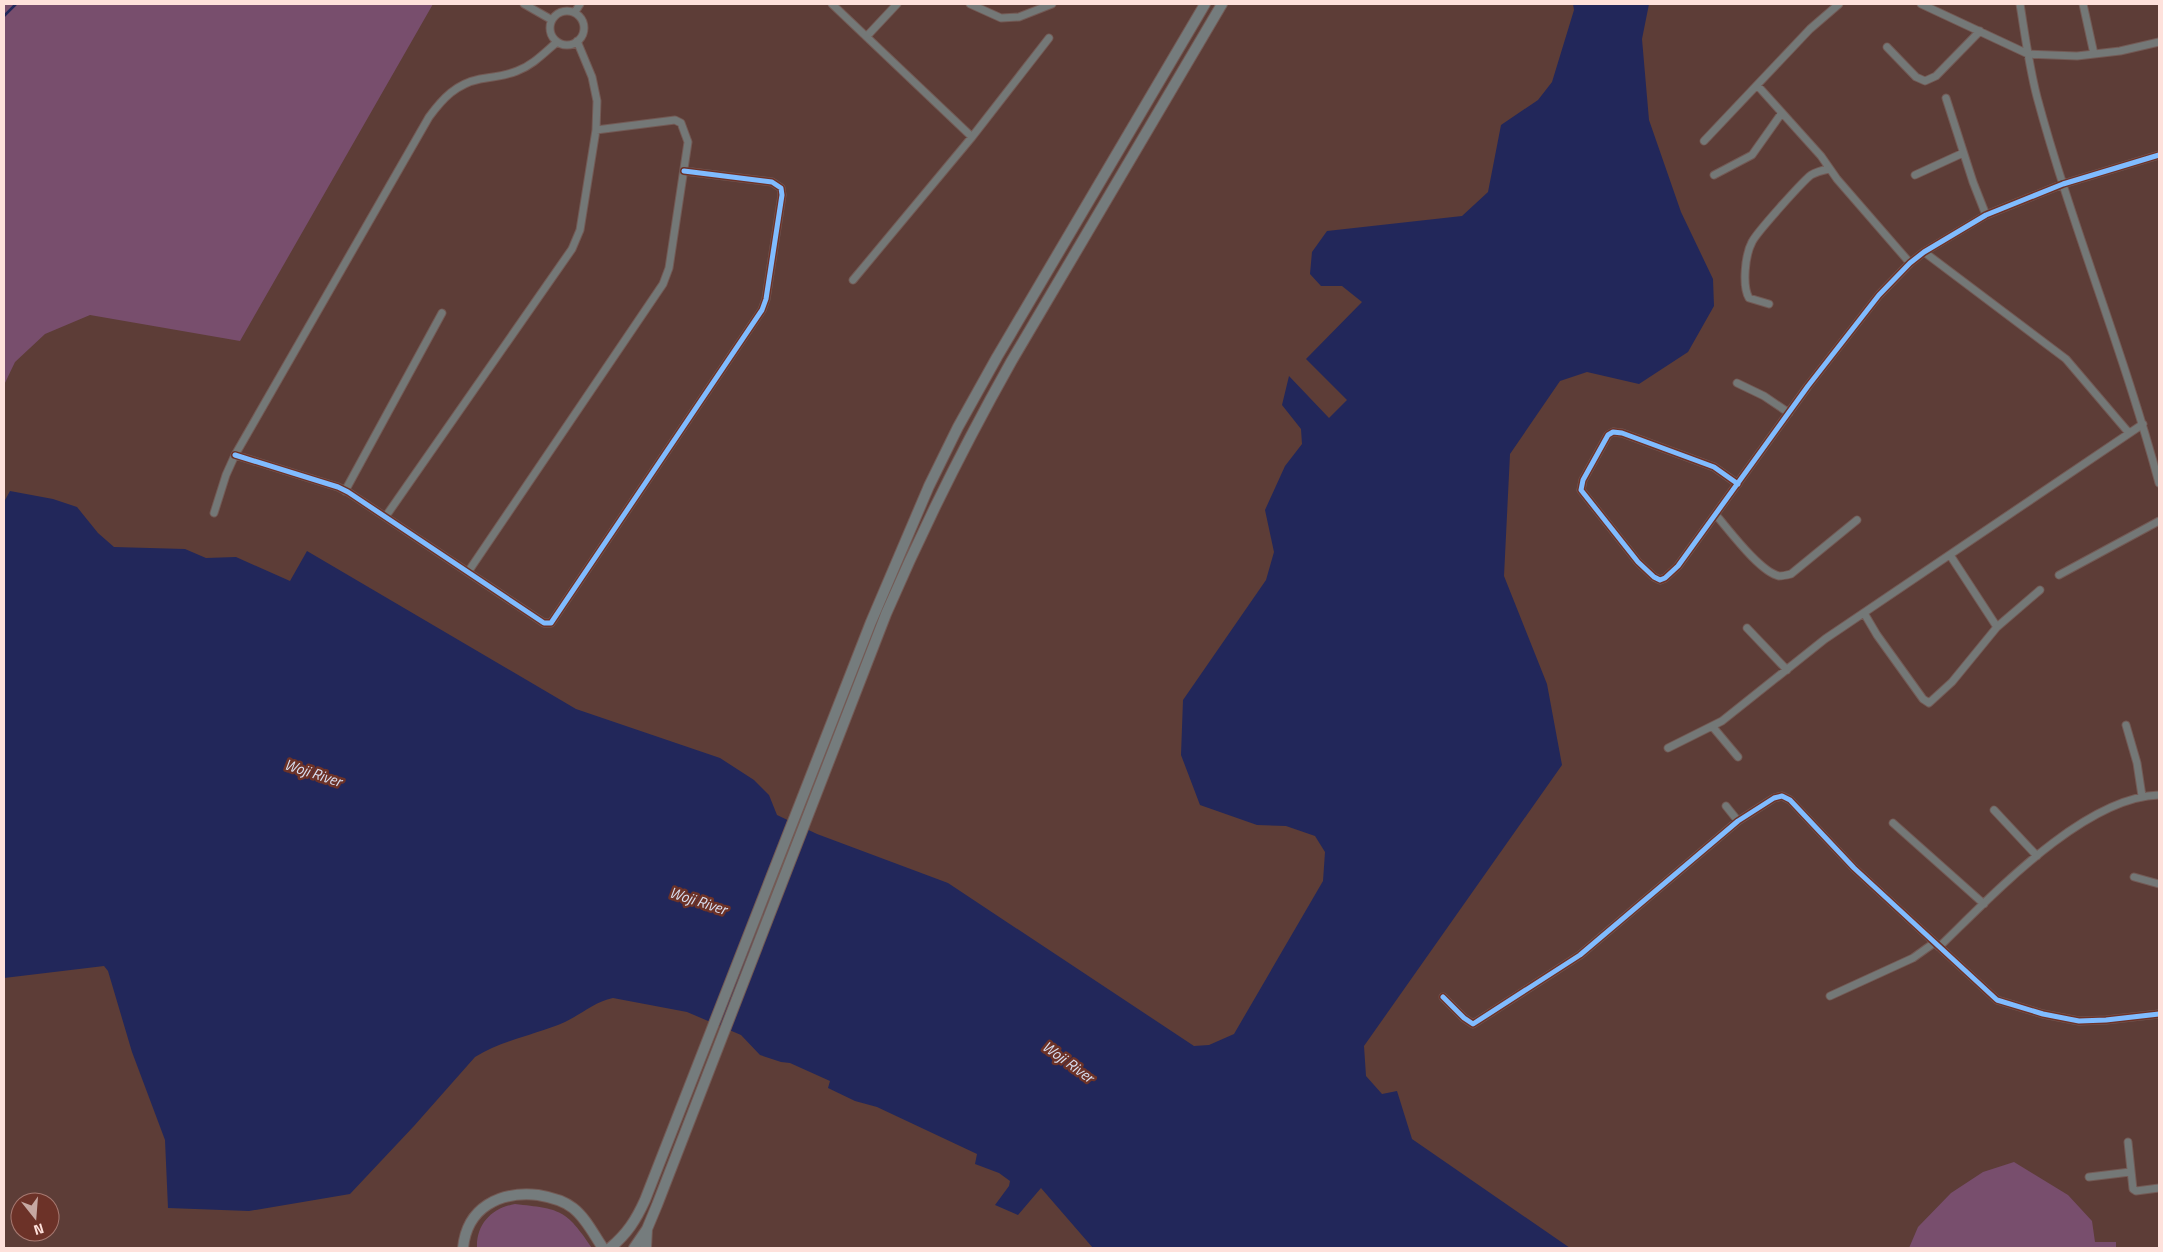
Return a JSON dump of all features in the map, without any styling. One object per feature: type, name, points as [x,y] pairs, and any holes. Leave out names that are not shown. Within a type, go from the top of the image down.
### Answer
[{"type":"main road","points":[[610,1248],[626,1234],[635,1222],[895,564],[929,486],[996,357],[1205,4]]},
{"type":"main road","points":[[634,1248],[647,1229],[886,614],[915,547],[979,418],[1010,362],[1222,4]]},
{"type":"main road","points":[[463,1248],[471,1223],[486,1206],[498,1198],[527,1194],[561,1200],[574,1208],[603,1248]]},
{"type":"main road","points":[[471,1223],[471,1248]]},
{"type":"main road","points":[[646,1248],[647,1229]]},
{"type":"street","points":[[524,4],[552,20]]},
{"type":"street","points":[[575,12],[580,4]]},
{"type":"street","points":[[832,4],[972,137]]},
{"type":"street","points":[[867,36],[897,4]]},
{"type":"street","points":[[970,4],[1001,18],[1019,17],[1052,4]]},
{"type":"street","points":[[1704,141],[1810,29],[1840,4]]},
{"type":"street","points":[[1921,4],[2028,54],[2077,56],[2120,51],[2159,42]]},
{"type":"street","points":[[2020,4],[2037,96],[2063,184],[2143,424],[2157,469],[2159,483]]},
{"type":"street","points":[[2083,4],[2094,54]]},
{"type":"street","points":[[560,12],[575,12],[583,20],[582,36],[577,41],[568,45],[557,42],[550,32],[552,20],[560,12]]},
{"type":"street","points":[[1887,47],[1916,77],[1925,81],[1936,76],[1980,31]]},
{"type":"street","points":[[853,280],[972,137],[1049,38]]},
{"type":"street","points":[[386,516],[572,249],[580,230],[596,130],[597,101],[592,77],[577,41]]},
{"type":"street","points":[[214,513],[226,475],[235,455],[429,117],[444,97],[456,88],[478,80],[516,72],[530,65],[557,42]]},
{"type":"street","points":[[1757,84],[1781,114],[1821,156],[1829,169],[1910,263]]},
{"type":"street","points":[[1946,98],[1963,154],[1986,215]]},
{"type":"street","points":[[1714,175],[1752,155],[1781,114]]},
{"type":"street","points":[[468,572],[663,284],[669,268],[688,142],[681,123],[675,120],[596,130]]},
{"type":"street","points":[[1914,175],[1963,154]]},
{"type":"street","points":[[1738,484],[1714,467],[1622,433],[1613,432],[1608,435],[1582,480],[1581,490],[1638,562],[1654,577],[1660,580],[1665,578],[1678,566],[1716,515],[1789,413],[1879,295],[1910,263],[1924,252],[1986,215],[2063,184],[2159,155]]},
{"type":"street","points":[[1769,304],[1749,298],[1746,292],[1745,272],[1752,241],[1812,174],[1829,169]]},
{"type":"street","points":[[235,455],[338,486],[386,516],[544,623],[551,622],[762,310],[766,299],[782,195],[781,188],[772,182],[684,171]]},
{"type":"street","points":[[1924,252],[2066,359],[2129,433]]},
{"type":"street","points":[[345,491],[442,313]]},
{"type":"street","points":[[1737,383],[1764,396],[1789,413]]},
{"type":"street","points":[[1668,748],[1712,726],[1825,639],[2143,424]]},
{"type":"street","points":[[1716,515],[1759,563],[1770,572],[1781,576],[1791,574],[1857,520]]},
{"type":"street","points":[[2059,575],[2159,521]]},
{"type":"street","points":[[1950,555],[1997,627]]},
{"type":"street","points":[[1864,613],[1923,700],[1929,703],[1952,682],[1997,627],[2040,590]]},
{"type":"street","points":[[1747,628],[1787,670]]},
{"type":"street","points":[[1712,726],[1738,757]]},
{"type":"street","points":[[2126,726],[2137,763],[2142,796]]},
{"type":"street","points":[[1830,996],[1913,958],[1936,945],[2037,856],[2107,808],[2142,796],[2159,795]]},
{"type":"street","points":[[1443,997],[1464,1018],[1473,1024],[1580,954],[1738,821],[1774,798],[1782,796],[1790,800],[1854,868],[1997,1000],[2033,1011],[2079,1021],[2159,1014]]},
{"type":"street","points":[[1726,806],[1738,821]]},
{"type":"street","points":[[1994,810],[2037,856]]},
{"type":"street","points":[[1893,823],[1984,904]]},
{"type":"street","points":[[2134,877],[2159,884]]},
{"type":"street","points":[[2128,1142],[2131,1183],[2136,1191],[2159,1188]]},
{"type":"street","points":[[2089,1177],[2130,1172]]},
{"type":"shaded area","points":[[4,4],[433,4],[240,341],[90,315],[45,334],[15,362],[4,385]]},
{"type":"shaded area","points":[[2014,1162],[2068,1195],[2092,1221],[2095,1242],[2116,1242],[2116,1248],[1909,1248],[1918,1227],[1951,1193],[1983,1172]]},
{"type":"shaded area","points":[[515,1204],[561,1213],[575,1225],[592,1248],[477,1248],[479,1232],[487,1218],[499,1209]]},
{"type":"water","name":"Woji River","points":[[1573,4],[1649,4],[1642,39],[1649,120],[1681,212],[1713,279],[1714,306],[1688,352],[1639,384],[1587,372],[1560,381],[1510,454],[1504,576],[1547,684],[1562,765],[1364,1046],[1366,1076],[1382,1094],[1397,1091],[1412,1139],[1570,1248],[1093,1248],[1041,1188],[1018,1215],[995,1205],[1009,1186],[1010,1181],[999,1173],[975,1164],[977,1154],[877,1107],[855,1101],[828,1088],[830,1081],[790,1063],[760,1055],[741,1035],[687,1012],[613,998],[594,1005],[554,1027],[496,1046],[475,1057],[350,1194],[249,1211],[168,1208],[165,1140],[132,1052],[108,971],[104,966],[4,978],[4,502],[10,491],[53,499],[77,507],[98,533],[114,547],[185,549],[206,558],[236,557],[290,581],[307,551],[576,709],[720,758],[754,780],[769,795],[777,815],[817,834],[948,883],[1194,1046],[1209,1045],[1234,1034],[1323,881],[1325,852],[1315,836],[1286,826],[1257,825],[1200,805],[1181,755],[1183,700],[1266,580],[1274,552],[1265,510],[1285,466],[1302,444],[1301,429],[1282,405],[1289,376],[1329,418],[1347,400],[1306,359],[1362,302],[1342,286],[1321,286],[1310,274],[1312,252],[1327,231],[1462,216],[1488,192],[1501,125],[1538,100],[1552,82],[1574,10]]},
{"type":"waterway","points":[[4,16],[16,4]]},
{"type":"cycle path","points":[[1738,484],[1714,467],[1622,433],[1613,432],[1608,435],[1583,480],[1581,490],[1638,562],[1654,577],[1660,580],[1665,578],[1678,566],[1808,386],[1879,295],[1910,263],[1924,252],[1986,215],[2063,184],[2159,155]]},
{"type":"cycle path","points":[[235,455],[338,487],[348,492],[544,623],[551,623],[762,310],[766,299],[782,195],[781,188],[772,182],[684,171]]},
{"type":"cycle path","points":[[1443,997],[1464,1018],[1473,1024],[1580,955],[1738,821],[1774,798],[1782,796],[1790,800],[1854,868],[1997,1000],[2043,1014],[2079,1021],[2159,1014]]}]
